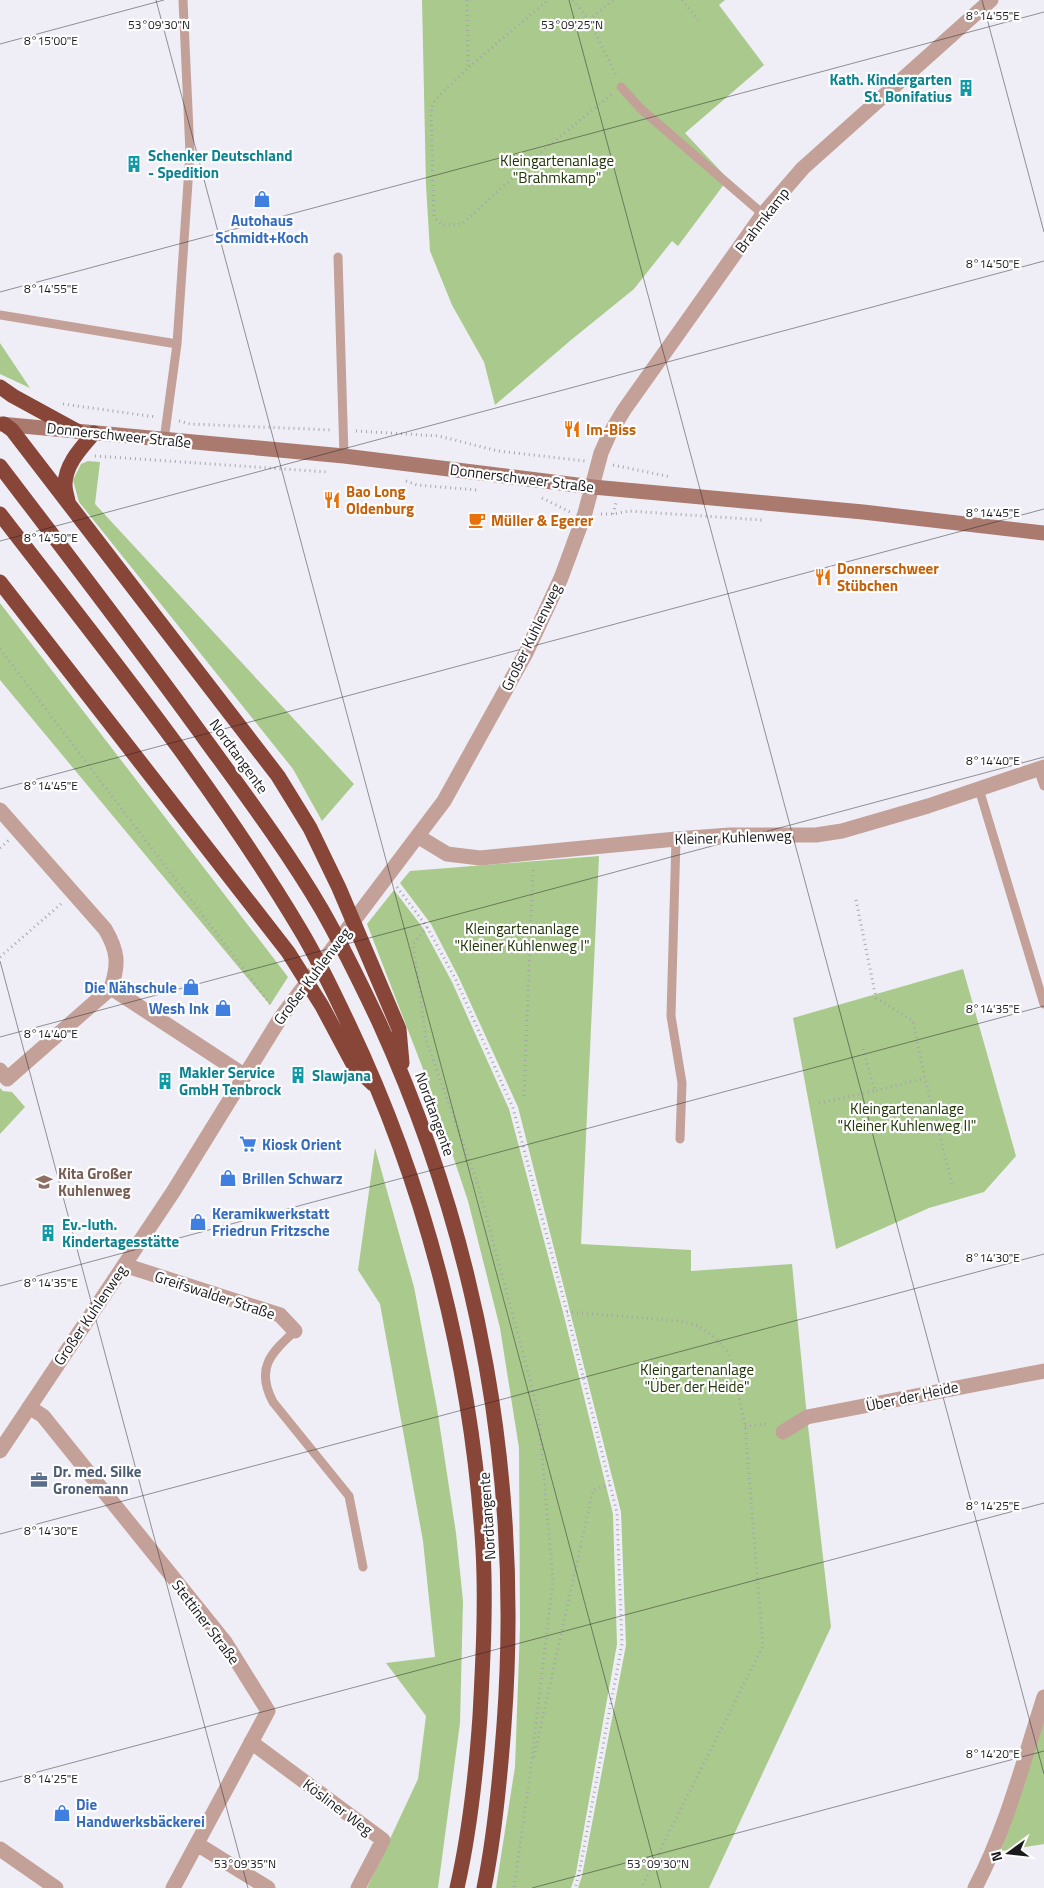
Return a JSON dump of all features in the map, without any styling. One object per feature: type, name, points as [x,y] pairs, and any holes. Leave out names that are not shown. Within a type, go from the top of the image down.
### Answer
[{"type":"highway","points":[[0,387],[77,431]]},
{"type":"highway","points":[[2,424],[12,430],[278,776],[310,828],[340,888],[399,1029],[404,1077]]},
{"type":"highway","points":[[68,502],[65,484],[69,469],[75,455],[94,433]]},
{"type":"highway","name":"Nordtangente","points":[[0,466],[147,660],[275,835],[322,910],[353,967],[404,1077],[431,1152],[457,1236],[477,1318],[492,1398],[502,1476],[508,1551],[509,1617],[507,1682],[500,1781],[484,1888]]},
{"type":"highway","name":"Nordtangente","points":[[0,514],[151,710],[252,852],[302,933],[334,992],[378,1088],[406,1161],[431,1243],[452,1325],[467,1401],[483,1550],[484,1620],[476,1777],[457,1888]]},
{"type":"highway","points":[[0,582],[288,952],[322,1006],[354,1066],[378,1088]]},
{"type":"main road","name":"Donnerschweer Straße","points":[[2,424],[344,456],[593,487],[863,512],[1044,533]]},
{"type":"street","name":"Brahmkamp","points":[[593,487],[609,435],[624,410],[763,214],[803,168],[991,0]]},
{"type":"street","name":"Großer Kuhlenweg","points":[[0,1450],[5,1431],[29,1407],[124,1265],[172,1192],[281,1017],[444,801],[526,653],[561,578],[593,487]]},
{"type":"street","name":"Kleiner Kuhlenweg","points":[[418,837],[447,854],[480,858],[730,835],[816,835],[842,831],[928,806],[1041,768]]},
{"type":"street","points":[[0,810],[105,929],[113,943],[117,958],[116,974],[111,988],[8,1079],[0,1070]]},
{"type":"street","points":[[111,988],[244,1075]]},
{"type":"street","name":"Greifswalder Straße","points":[[124,1265],[280,1315],[295,1331]]},
{"type":"street","name":"Über der Heide","points":[[783,1432],[807,1417],[1044,1370]]},
{"type":"street","name":"Stettiner Straße","points":[[29,1407],[43,1416],[225,1642],[268,1711],[173,1888]]},
{"type":"street","points":[[975,1888],[1012,1802],[1044,1697]]},
{"type":"street","name":"Kösliner Weg","points":[[251,1742],[383,1840],[358,1888]]},
{"type":"street","points":[[197,1844],[268,1888]]},
{"type":"street","points":[[0,1849],[47,1886]]},
{"type":"lane","points":[[164,440],[176,344],[190,153],[183,0]]},
{"type":"lane","points":[[621,87],[641,108],[763,214]]},
{"type":"lane","points":[[338,257],[344,456]]},
{"type":"lane","points":[[0,315],[176,344]]},
{"type":"lane","points":[[1041,768],[1044,786]]},
{"type":"lane","points":[[979,788],[1044,1004]]},
{"type":"lane","points":[[676,839],[671,1016],[682,1083],[680,1139]]},
{"type":"lane","name":"Greifswalder Straße","points":[[295,1331],[269,1358],[265,1376],[269,1394],[273,1402],[349,1496],[363,1567]]},
{"type":"path","points":[[467,0],[468,68]]},
{"type":"path","points":[[548,0],[468,68],[435,100],[431,108],[434,217],[442,225],[462,224],[539,154],[621,87],[589,20],[573,0]]},
{"type":"path","points":[[589,20],[613,0]]},
{"type":"path","points":[[682,0],[698,20]]},
{"type":"path","points":[[60,404],[166,418],[190,424],[439,436],[498,451],[599,463],[673,477]]},
{"type":"path","points":[[0,649],[281,1017]]},
{"type":"path","points":[[524,1096],[534,852]]},
{"type":"path","points":[[388,875],[427,926],[456,980],[513,1108],[567,1312],[617,1513],[622,1644],[580,1874],[575,1888]]},
{"type":"path","points":[[0,957],[73,893]]},
{"type":"path","points":[[856,900],[876,998],[913,1021],[925,1078],[953,1187]]},
{"type":"path","points":[[426,1040],[413,944],[427,926]]},
{"type":"path","points":[[863,1049],[875,1091]]},
{"type":"path","points":[[819,1103],[925,1078]]},
{"type":"path","points":[[567,1312],[679,1321],[698,1326],[713,1336],[728,1352],[745,1426],[764,1646],[641,1888]]},
{"type":"path","points":[[745,1426],[765,1424],[783,1432]]},
{"type":"path","points":[[530,1775],[593,1490],[610,1485]]},
{"type":"green space","name":"Kleingartenanlage \"Brahmkamp\"","points":[[422,0],[725,0],[719,5],[764,65],[685,133],[728,179],[678,246],[672,241],[634,289],[495,405],[484,362],[452,305],[430,251],[426,185]]},
{"type":"green space","points":[[0,343],[30,388],[0,374]]},
{"type":"green space","points":[[88,461],[100,462],[95,504],[354,784],[322,821],[293,769],[79,502],[73,480],[81,464]]},
{"type":"green space","points":[[0,603],[288,977],[270,1005],[0,680]]},
{"type":"green space","name":"Kleingartenanlage \"Über der Heide\"","points":[[599,856],[581,1244],[691,1250],[691,1271],[792,1264],[831,1627],[709,1888],[578,1888],[582,1876],[626,1645],[621,1512],[518,1107],[459,978],[431,924],[400,883],[410,871]]},
{"type":"green space","points":[[394,890],[423,928],[452,982],[509,1109],[563,1312],[613,1514],[617,1644],[576,1873],[571,1888],[496,1888],[515,1767],[520,1628],[519,1448],[500,1328],[468,1201],[430,1087],[367,924]]},
{"type":"green space","name":"Kleingartenanlage \"Kleiner Kuhlenweg II\"","points":[[963,969],[1016,1156],[984,1192],[929,1208],[836,1249],[793,1018]]},
{"type":"green space","points":[[0,1088],[3,1091],[12,1092],[25,1107],[0,1134]]},
{"type":"green space","points":[[375,1148],[414,1287],[437,1408],[456,1533],[463,1601],[460,1723],[438,1888],[367,1888],[418,1779],[426,1716],[386,1663],[435,1657],[423,1541],[380,1304],[358,1270]]},
{"type":"green space","points":[[1044,1714],[1044,1844],[1001,1851]]},
{"type":"place","name":"Kath. Kindergarten St. Bonifatius","points":[[966,88]]},
{"type":"place","name":"Schenker Deutschland - Spedition","points":[[134,164]]},
{"type":"place","name":"Autohaus Schmidt+Koch","points":[[262,199]]},
{"type":"place","name":"Im-Biss","points":[[572,429]]},
{"type":"place","name":"Bao Long Oldenburg","points":[[332,500]]},
{"type":"place","name":"Müller & Egerer","points":[[477,520]]},
{"type":"place","name":"Donnerschweer Stübchen","points":[[823,577]]},
{"type":"place","name":"Die Nähschule","points":[[191,987]]},
{"type":"place","name":"Wesh Ink","points":[[223,1008]]},
{"type":"place","name":"Slawjana","points":[[298,1075]]},
{"type":"place","name":"Makler Service GmbH Tenbrock","points":[[165,1081]]},
{"type":"place","name":"Kiosk Orient","points":[[248,1144]]},
{"type":"place","name":"Brillen Schwarz","points":[[228,1178]]},
{"type":"place","name":"Kita Großer Kuhlenweg","points":[[44,1182]]},
{"type":"place","name":"Keramikwerkstatt Friedrun Fritzsche","points":[[198,1222]]},
{"type":"place","name":"Ev.-luth. Kindertagesstätte","points":[[48,1233]]},
{"type":"place","name":"Dr. med. Silke Gronemann","points":[[39,1480]]},
{"type":"place","name":"Die Handwerksbäckerei","points":[[62,1813]]},
{"type":"park label","name":"Kleingartenanlage \"Kleiner Kuhlenweg I\"","points":[[522,936]]}]
